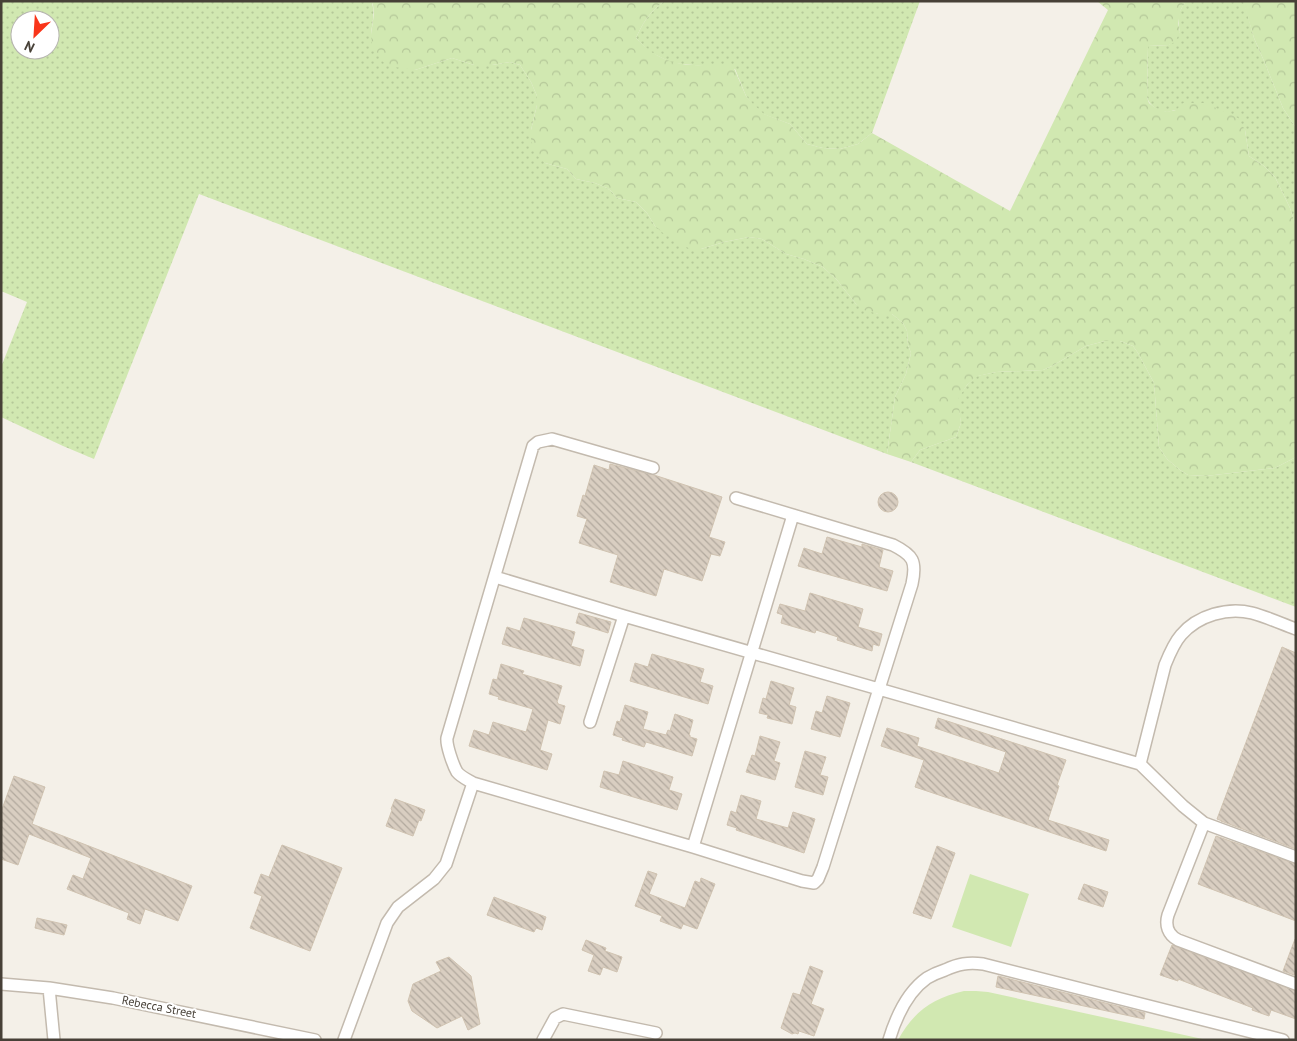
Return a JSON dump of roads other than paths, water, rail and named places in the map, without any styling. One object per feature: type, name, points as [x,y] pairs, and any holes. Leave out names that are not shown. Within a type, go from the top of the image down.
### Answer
[{"type":"street","points":[[653,468],[552,439],[538,442],[533,446],[446,741],[457,771],[474,783],[811,883],[817,881],[823,867],[912,584],[914,574],[913,560],[905,551],[893,545],[736,498]]},
{"type":"street","points":[[693,848],[792,515]]},
{"type":"street","points":[[495,577],[624,616],[1140,764],[1183,806],[1204,823],[1296,857]]},
{"type":"street","points":[[1140,764],[1165,665],[1182,634],[1210,615],[1232,611],[1252,613],[1296,629]]},
{"type":"street","points":[[590,722],[624,616]]},
{"type":"street","points":[[344,1040],[387,923],[398,907],[434,879],[446,864],[474,783]]},
{"type":"street","points":[[1204,823],[1168,915],[1166,922],[1168,931],[1178,940],[1296,984]]},
{"type":"street","points":[[889,1040],[900,1012],[912,992],[928,978],[950,968],[971,962],[1283,1040]]},
{"type":"street","name":"Rebecca Street","points":[[1,984],[49,988],[113,998],[315,1040]]},
{"type":"street","points":[[49,988],[54,1040]]},
{"type":"street","points":[[543,1040],[555,1018],[562,1014],[656,1033]]}]
